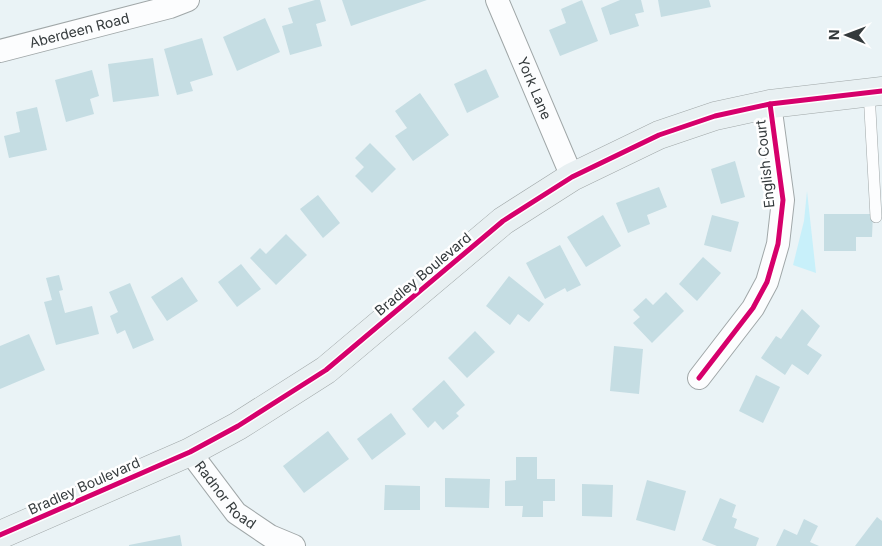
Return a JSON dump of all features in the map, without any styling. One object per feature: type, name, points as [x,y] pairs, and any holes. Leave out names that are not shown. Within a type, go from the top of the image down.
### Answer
[{"type":"main road","name":"Bradley Boulevard","points":[[0,535],[190,452],[238,426],[326,370],[503,221],[572,177],[659,135],[715,116],[770,104],[876,92]]},
{"type":"street","name":"Aberdeen Road","points":[[0,51],[170,7],[188,0]]},
{"type":"street","name":"York Lane","points":[[497,0],[572,177]]},
{"type":"street","name":"English Court","points":[[699,378],[753,308],[767,282],[778,244],[783,200],[770,104]]},
{"type":"street","name":"Radnor Road","points":[[190,452],[236,513],[270,536],[294,546]]},
{"type":"lane","points":[[876,92],[876,217]]},
{"type":"shaded area","points":[[807,191],[816,273],[793,265],[804,221]]},
{"type":"building","points":[[320,0],[326,21],[316,24],[322,46],[290,55],[282,26],[293,23],[288,8]]},
{"type":"building","points":[[342,0],[427,0],[351,26]]},
{"type":"building","points":[[582,0],[598,41],[560,56],[549,30],[566,23],[561,9]]},
{"type":"building","points":[[620,0],[641,0],[644,12],[635,14],[639,26],[610,35],[601,8]]},
{"type":"building","points":[[658,0],[709,0],[711,7],[661,17]]},
{"type":"building","points":[[265,18],[280,52],[237,71],[223,37]]},
{"type":"building","points":[[202,38],[213,75],[190,82],[193,91],[177,95],[164,49]]},
{"type":"building","points":[[153,58],[159,96],[113,102],[108,64]]},
{"type":"building","points":[[486,69],[499,97],[467,113],[454,84]]},
{"type":"building","points":[[92,70],[99,96],[90,99],[94,114],[66,122],[55,80]]},
{"type":"building","points":[[420,93],[449,135],[413,161],[395,136],[407,128],[395,111]]},
{"type":"building","points":[[37,107],[47,150],[9,158],[4,136],[20,132],[16,112]]},
{"type":"building","points":[[370,143],[396,169],[372,193],[355,176],[364,167],[355,158]]},
{"type":"building","points":[[735,161],[745,197],[721,204],[711,169]]},
{"type":"building","points":[[659,187],[667,207],[647,215],[650,224],[628,233],[616,203]]},
{"type":"building","points":[[318,195],[340,223],[323,238],[300,209]]},
{"type":"building","points":[[824,214],[873,214],[872,237],[856,237],[856,251],[824,251]]},
{"type":"building","points":[[603,215],[621,246],[586,267],[567,237]]},
{"type":"building","points":[[712,215],[739,222],[731,252],[704,245]]},
{"type":"building","points":[[286,234],[307,255],[276,285],[250,258],[260,248],[266,254]]},
{"type":"building","points":[[560,245],[581,285],[567,292],[565,288],[545,299],[526,263]]},
{"type":"building","points":[[703,257],[721,273],[697,301],[679,284]]},
{"type":"building","points":[[241,264],[261,289],[237,307],[218,282]]},
{"type":"building","points":[[59,275],[63,290],[59,291],[65,313],[92,306],[99,334],[56,345],[44,302],[52,300],[46,278]]},
{"type":"building","points":[[509,276],[544,304],[529,322],[518,314],[510,325],[486,306]]},
{"type":"building","points":[[182,277],[198,301],[167,321],[151,297]]},
{"type":"building","points":[[130,283],[154,340],[133,349],[125,330],[117,334],[110,316],[118,312],[109,292]]},
{"type":"building","points":[[666,292],[684,311],[652,343],[633,323],[640,317],[633,310],[646,298],[653,305]]},
{"type":"building","points":[[802,309],[820,326],[807,345],[822,355],[808,375],[792,364],[785,375],[761,358],[776,336],[781,339]]},
{"type":"building","points":[[475,331],[495,352],[467,378],[448,358]]},
{"type":"building","points":[[29,334],[45,370],[0,389],[0,346]]},
{"type":"building","points":[[614,346],[643,349],[639,394],[610,391]]},
{"type":"building","points":[[756,375],[780,387],[763,423],[739,411]]},
{"type":"building","points":[[444,380],[465,405],[456,413],[459,416],[443,430],[435,421],[428,428],[412,409]]},
{"type":"building","points":[[391,413],[406,434],[372,460],[357,439]]},
{"type":"building","points":[[328,431],[349,459],[304,493],[283,466]]},
{"type":"building","points":[[516,457],[537,457],[537,479],[555,479],[555,501],[543,501],[543,517],[522,517],[523,506],[505,506],[505,481],[516,480]]},
{"type":"building","points":[[445,478],[490,479],[489,508],[445,507]]},
{"type":"building","points":[[647,480],[686,491],[675,531],[636,520]]},
{"type":"building","points":[[582,484],[613,485],[612,517],[582,516]]},
{"type":"building","points":[[385,485],[420,486],[420,510],[384,510]]},
{"type":"building","points":[[720,498],[736,505],[732,517],[737,519],[734,528],[759,538],[756,546],[717,546],[702,540]]},
{"type":"building","points":[[877,517],[882,521],[882,546],[855,546]]},
{"type":"building","points":[[804,519],[818,526],[810,542],[819,546],[776,546],[784,529],[797,535]]},
{"type":"building","points":[[180,535],[182,546],[129,546],[129,545]]},
{"type":"cycle path","points":[[0,535],[190,452],[238,426],[326,370],[503,221],[572,177],[659,135],[715,116],[770,104],[882,91]]},
{"type":"cycle path","points":[[699,378],[753,308],[767,282],[778,244],[783,200],[770,104]]}]
